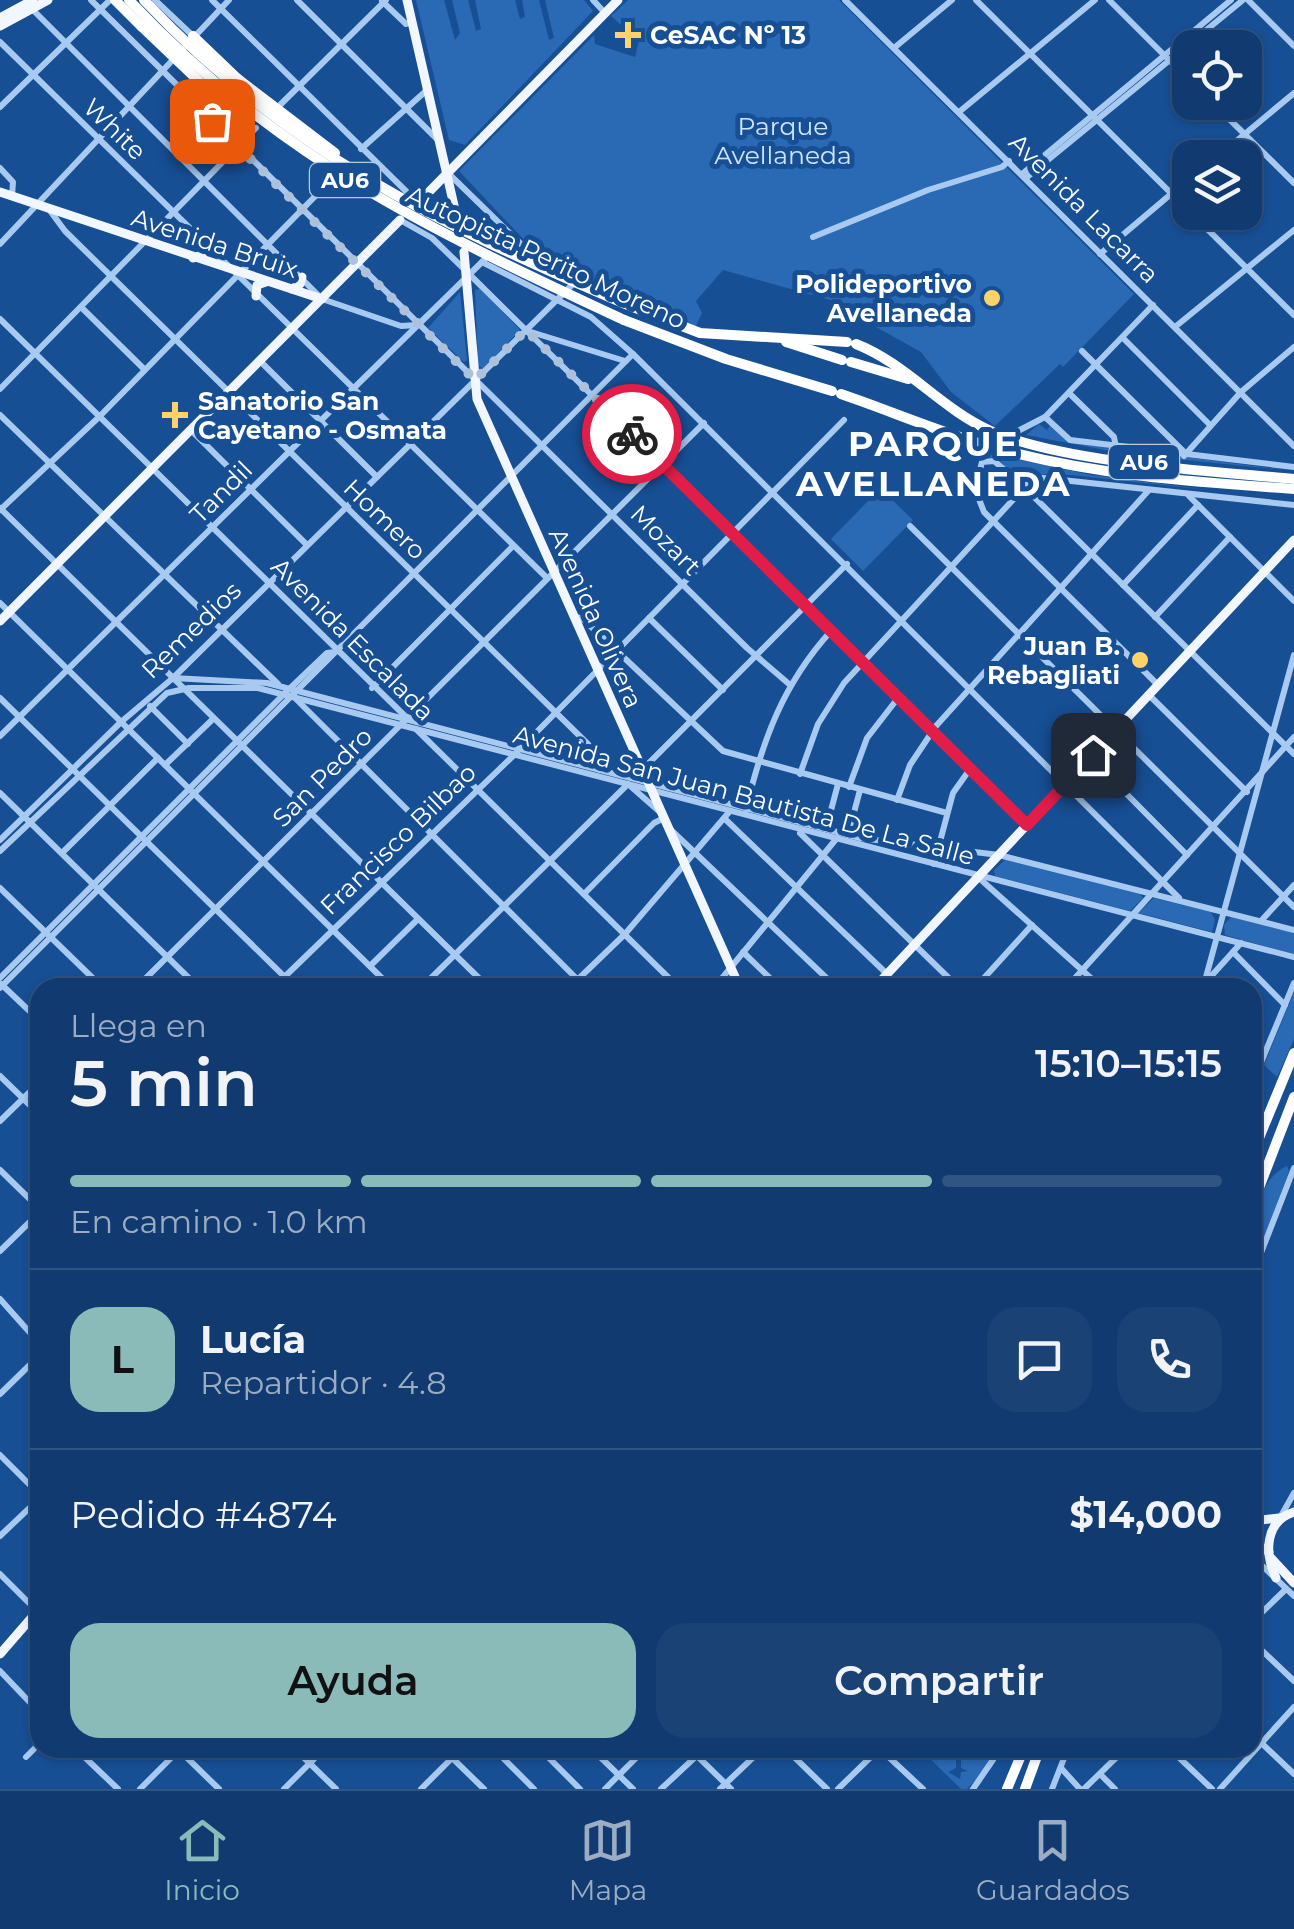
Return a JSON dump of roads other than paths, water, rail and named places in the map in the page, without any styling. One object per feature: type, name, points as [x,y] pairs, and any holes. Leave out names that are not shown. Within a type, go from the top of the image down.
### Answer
[{"type":"highway","points":[[113,0],[212,93],[272,131]]},
{"type":"highway","name":"Autopista Perito Moreno","points":[[129,0],[212,82],[272,131],[420,224],[624,320],[726,359],[1020,454],[1132,476],[1294,493]]},
{"type":"highway","name":"Autopista Perito Moreno","points":[[144,0],[238,88],[354,172],[421,212],[623,304],[700,333],[852,343],[881,354],[969,420],[1015,439],[1120,459],[1247,474],[1294,473]]},
{"type":"highway","points":[[193,36],[238,79],[354,172]]},
{"type":"highway","name":"Autopista Perito Moreno","points":[[780,341],[918,382]]},
{"type":"highway","points":[[1262,1131],[1294,1053]]},
{"type":"highway","points":[[1262,1180],[1294,1097]]},
{"type":"highway","points":[[1007,1789],[1020,1758]]},
{"type":"highway","points":[[1025,1789],[1036,1758]]},
{"type":"main road","points":[[0,18],[48,0]]},
{"type":"main road","points":[[406,0],[458,222]]},
{"type":"main road","points":[[418,203],[618,0]]},
{"type":"main road","points":[[0,26],[33,4]]},
{"type":"main road","name":"Avenida Bruix","points":[[0,192],[236,274],[322,299]]},
{"type":"main road","points":[[0,621],[400,220]]},
{"type":"main road","points":[[193,258],[202,255],[205,244]]},
{"type":"main road","name":"Avenida Olivera","points":[[464,252],[477,399],[551,576],[573,616],[736,978]]},
{"type":"main road","points":[[292,289],[299,286],[302,277]]},
{"type":"main road","points":[[256,296],[257,285],[268,282]]},
{"type":"main road","points":[[882,978],[1294,540]]},
{"type":"main road","points":[[1262,1520],[1294,1512]]},
{"type":"main road","points":[[1276,1578],[1270,1535],[1280,1517]]},
{"type":"main road","points":[[1262,1549],[1290,1586]]},
{"type":"main road","points":[[0,1654],[30,1621]]},
{"type":"street","name":"Mozart","points":[[90,0],[755,656],[789,684]]},
{"type":"street","points":[[0,106],[113,0]]},
{"type":"street","points":[[156,0],[193,36]]},
{"type":"street","points":[[212,0],[418,203]]},
{"type":"street","points":[[0,244],[42,206],[98,139],[229,0]]},
{"type":"street","points":[[297,0],[440,142]]},
{"type":"street","points":[[593,0],[605,13]]},
{"type":"street","name":"Avenida Lacarra","points":[[845,0],[1294,446]]},
{"type":"street","points":[[894,48],[952,0]]},
{"type":"street","points":[[976,0],[1294,315]]},
{"type":"street","points":[[959,112],[1095,0]]},
{"type":"street","points":[[1109,0],[1172,63]]},
{"type":"street","points":[[1024,176],[1231,0]]},
{"type":"street","points":[[1167,58],[1245,0],[1294,46]]},
{"type":"street","points":[[278,106],[384,1],[406,24],[412,22]]},
{"type":"street","points":[[33,4],[65,43],[322,299]]},
{"type":"street","name":"White","points":[[0,42],[512,547],[551,576]]},
{"type":"street","points":[[361,148],[427,90]]},
{"type":"street","points":[[1237,140],[1294,94]]},
{"type":"street","points":[[1230,120],[1294,183]]},
{"type":"street","points":[[0,389],[256,128]]},
{"type":"street","points":[[813,237],[928,190],[1002,168],[1009,161]]},
{"type":"street","points":[[0,168],[14,183],[12,196]]},
{"type":"street","points":[[447,172],[524,247]]},
{"type":"street","points":[[331,180],[99,416],[0,509],[479,978]]},
{"type":"street","points":[[453,198],[466,189]]},
{"type":"street","points":[[1100,254],[1171,194]]},
{"type":"street","name":"Homero","points":[[42,206],[599,756],[599,772]]},
{"type":"street","points":[[400,220],[432,238],[1027,825]]},
{"type":"street","points":[[1175,327],[1294,230]]},
{"type":"street","name":"Tandil","points":[[0,736],[511,234]]},
{"type":"street","points":[[482,262],[591,318],[634,354],[1180,900]]},
{"type":"street","name":"Remedios","points":[[0,851],[27,819],[579,278]]},
{"type":"street","name":"Avenida Bruix","points":[[322,299],[402,326],[418,326]]},
{"type":"street","points":[[1016,432],[1046,417],[1153,306]]},
{"type":"street","points":[[81,307],[144,369]]},
{"type":"street","name":"Avenida Escalada","points":[[0,319],[407,722]]},
{"type":"street","points":[[526,330],[626,361]]},
{"type":"street","points":[[1123,338],[1210,425]]},
{"type":"street","points":[[1184,454],[1241,392],[1294,348]]},
{"type":"street","points":[[1082,351],[1184,454]]},
{"type":"street","points":[[30,1012],[1,984],[327,653],[336,651],[634,354]]},
{"type":"street","points":[[261,362],[377,476]]},
{"type":"street","points":[[1070,393],[1114,436],[1116,447]]},
{"type":"street","points":[[0,415],[258,667],[290,691],[361,767],[576,978]]},
{"type":"street","points":[[1046,417],[1070,440],[1294,473]]},
{"type":"street","name":"Francisco Bilbao","points":[[285,976],[514,755],[844,420]]},
{"type":"street","name":"San Pedro","points":[[146,978],[704,424]]},
{"type":"street","points":[[192,431],[307,545]]},
{"type":"street","points":[[1158,685],[992,520],[976,494],[980,466],[988,460],[998,463],[1024,486],[1294,754]]},
{"type":"street","points":[[800,774],[821,718],[863,662],[1024,486],[1040,474],[1294,505]]},
{"type":"street","points":[[897,800],[910,766],[968,687],[1150,490]]},
{"type":"street","points":[[1188,495],[1294,601]]},
{"type":"street","points":[[1123,585],[1198,505]]},
{"type":"street","points":[[910,526],[1294,908]]},
{"type":"street","points":[[1155,617],[1230,537]]},
{"type":"street","points":[[372,688],[512,547]]},
{"type":"street","points":[[642,770],[847,564]]},
{"type":"street","points":[[0,603],[382,978]]},
{"type":"street","points":[[573,616],[582,619],[617,650],[724,751],[946,813]]},
{"type":"street","points":[[650,618],[722,690]]},
{"type":"street","points":[[580,978],[736,813],[789,684],[831,630]]},
{"type":"street","points":[[1204,978],[1294,656]]},
{"type":"street","points":[[251,681],[258,667]]},
{"type":"street","name":"Avenida San Juan Bautista De La Salle","points":[[173,678],[251,681],[521,748],[736,813],[1294,957]]},
{"type":"street","name":"Remedios","points":[[124,725],[182,688]]},
{"type":"street","name":"Avenida San Juan Bautista De La Salle","points":[[182,688],[290,691]]},
{"type":"street","points":[[1149,695],[1253,798]]},
{"type":"street","points":[[0,698],[285,976]]},
{"type":"street","points":[[849,787],[864,744],[898,698]]},
{"type":"street","points":[[150,706],[188,744]]},
{"type":"street","points":[[165,765],[213,719]]},
{"type":"street","name":"Avenida San Juan Bautista De La Salle","points":[[407,722],[414,728],[514,755],[650,786]]},
{"type":"street","name":"Avenida Escalada","points":[[414,728],[669,978]]},
{"type":"street","points":[[434,747],[440,735]]},
{"type":"street","points":[[1075,978],[1294,737]]},
{"type":"street","points":[[62,854],[158,758]]},
{"type":"street","points":[[1090,758],[1187,856]]},
{"type":"street","points":[[934,864],[955,788],[970,769]]},
{"type":"street","points":[[431,978],[628,784],[827,978]]},
{"type":"street","points":[[826,829],[838,784]]},
{"type":"street","points":[[848,835],[860,790]]},
{"type":"street","points":[[0,793],[189,978]]},
{"type":"street","points":[[736,813],[797,886],[886,973]]},
{"type":"street","name":"Avenida San Juan Bautista De La Salle","points":[[736,813],[826,829],[837,836],[999,854],[1294,930]]},
{"type":"street","name":"Remedios","points":[[0,840],[27,819]]},
{"type":"street","points":[[584,894],[654,823],[665,820]]},
{"type":"street","points":[[796,828],[949,978]]},
{"type":"street","points":[[722,978],[837,836]]},
{"type":"street","points":[[978,877],[1091,978]]},
{"type":"street","points":[[997,895],[1004,883]]},
{"type":"street","points":[[1261,922],[1294,885]]},
{"type":"street","points":[[0,888],[92,978]]},
{"type":"street","points":[[370,966],[418,919]]},
{"type":"street","points":[[983,978],[1032,925]]},
{"type":"street","points":[[1209,978],[1241,943]]},
{"type":"street","points":[[744,952],[770,978]]},
{"type":"street","points":[[1232,952],[1258,978]]},
{"type":"street","points":[[1210,960],[1223,963]]},
{"type":"street","points":[[1262,982],[1285,1005]]},
{"type":"street","points":[[1262,1062],[1294,983]]},
{"type":"street","points":[[0,1076],[30,1105]]},
{"type":"street","points":[[0,1121],[30,1091]]},
{"type":"street","points":[[1262,1250],[1294,1168]]},
{"type":"street","points":[[0,1170],[30,1201]]},
{"type":"street","points":[[0,1251],[30,1221]]},
{"type":"street","points":[[0,1299],[30,1333]]},
{"type":"street","points":[[0,1394],[30,1365]]},
{"type":"street","points":[[0,1456],[30,1486]]},
{"type":"street","points":[[1280,1517],[1294,1493]]},
{"type":"street","points":[[0,1536],[30,1506]]},
{"type":"street","points":[[1262,1565],[1290,1586],[1294,1596]]},
{"type":"street","points":[[0,1574],[30,1602]]},
{"type":"street","points":[[1262,1612],[1290,1586]]},
{"type":"street","points":[[1262,1650],[1294,1681]]},
{"type":"street","points":[[0,1671],[30,1702]]},
{"type":"street","points":[[1294,1707],[1262,1743],[1294,1774]]},
{"type":"street","points":[[26,1758],[30,1754]]},
{"type":"street","points":[[85,1758],[118,1789]]},
{"type":"street","points":[[140,1789],[169,1758]]},
{"type":"street","points":[[189,1758],[219,1789]]},
{"type":"street","points":[[305,1758],[336,1789]]},
{"type":"street","points":[[284,1789],[315,1758]]},
{"type":"street","points":[[421,1789],[451,1758]]},
{"type":"street","points":[[453,1758],[484,1789]]},
{"type":"street","points":[[503,1758],[534,1789]]},
{"type":"street","points":[[548,1758],[580,1789]]},
{"type":"street","points":[[601,1758],[634,1789]]},
{"type":"street","points":[[605,1789],[636,1758]]},
{"type":"street","points":[[661,1789],[695,1758]]},
{"type":"street","points":[[699,1758],[726,1787],[754,1758]]},
{"type":"street","points":[[795,1758],[827,1789]]},
{"type":"street","points":[[838,1789],[870,1758]]},
{"type":"street","points":[[890,1758],[923,1789]]},
{"type":"street","points":[[973,1789],[995,1758]]},
{"type":"street","points":[[1052,1789],[1064,1758]]},
{"type":"street","points":[[1060,1767],[1082,1789],[1116,1758]]},
{"type":"street","points":[[1181,1758],[1216,1789],[1247,1758]]},
{"type":"street","points":[[1100,1774],[1115,1789]]},
{"type":"place","name":"CeSAC Nº 13","points":[[628,35]]},
{"type":"place","name":"Polideportivo Avellaneda","points":[[992,298]]},
{"type":"place","name":"Sanatorio San Cayetano - Osmata","points":[[175,415]]},
{"type":"place","name":"Juan B. Rebagliati","points":[[1140,660]]},
{"type":"district","name":"PARQUE AVELLANEDA","points":[[934,463]]},
{"type":"park label","name":"Parque Avellaneda","points":[[783,140]]}]
